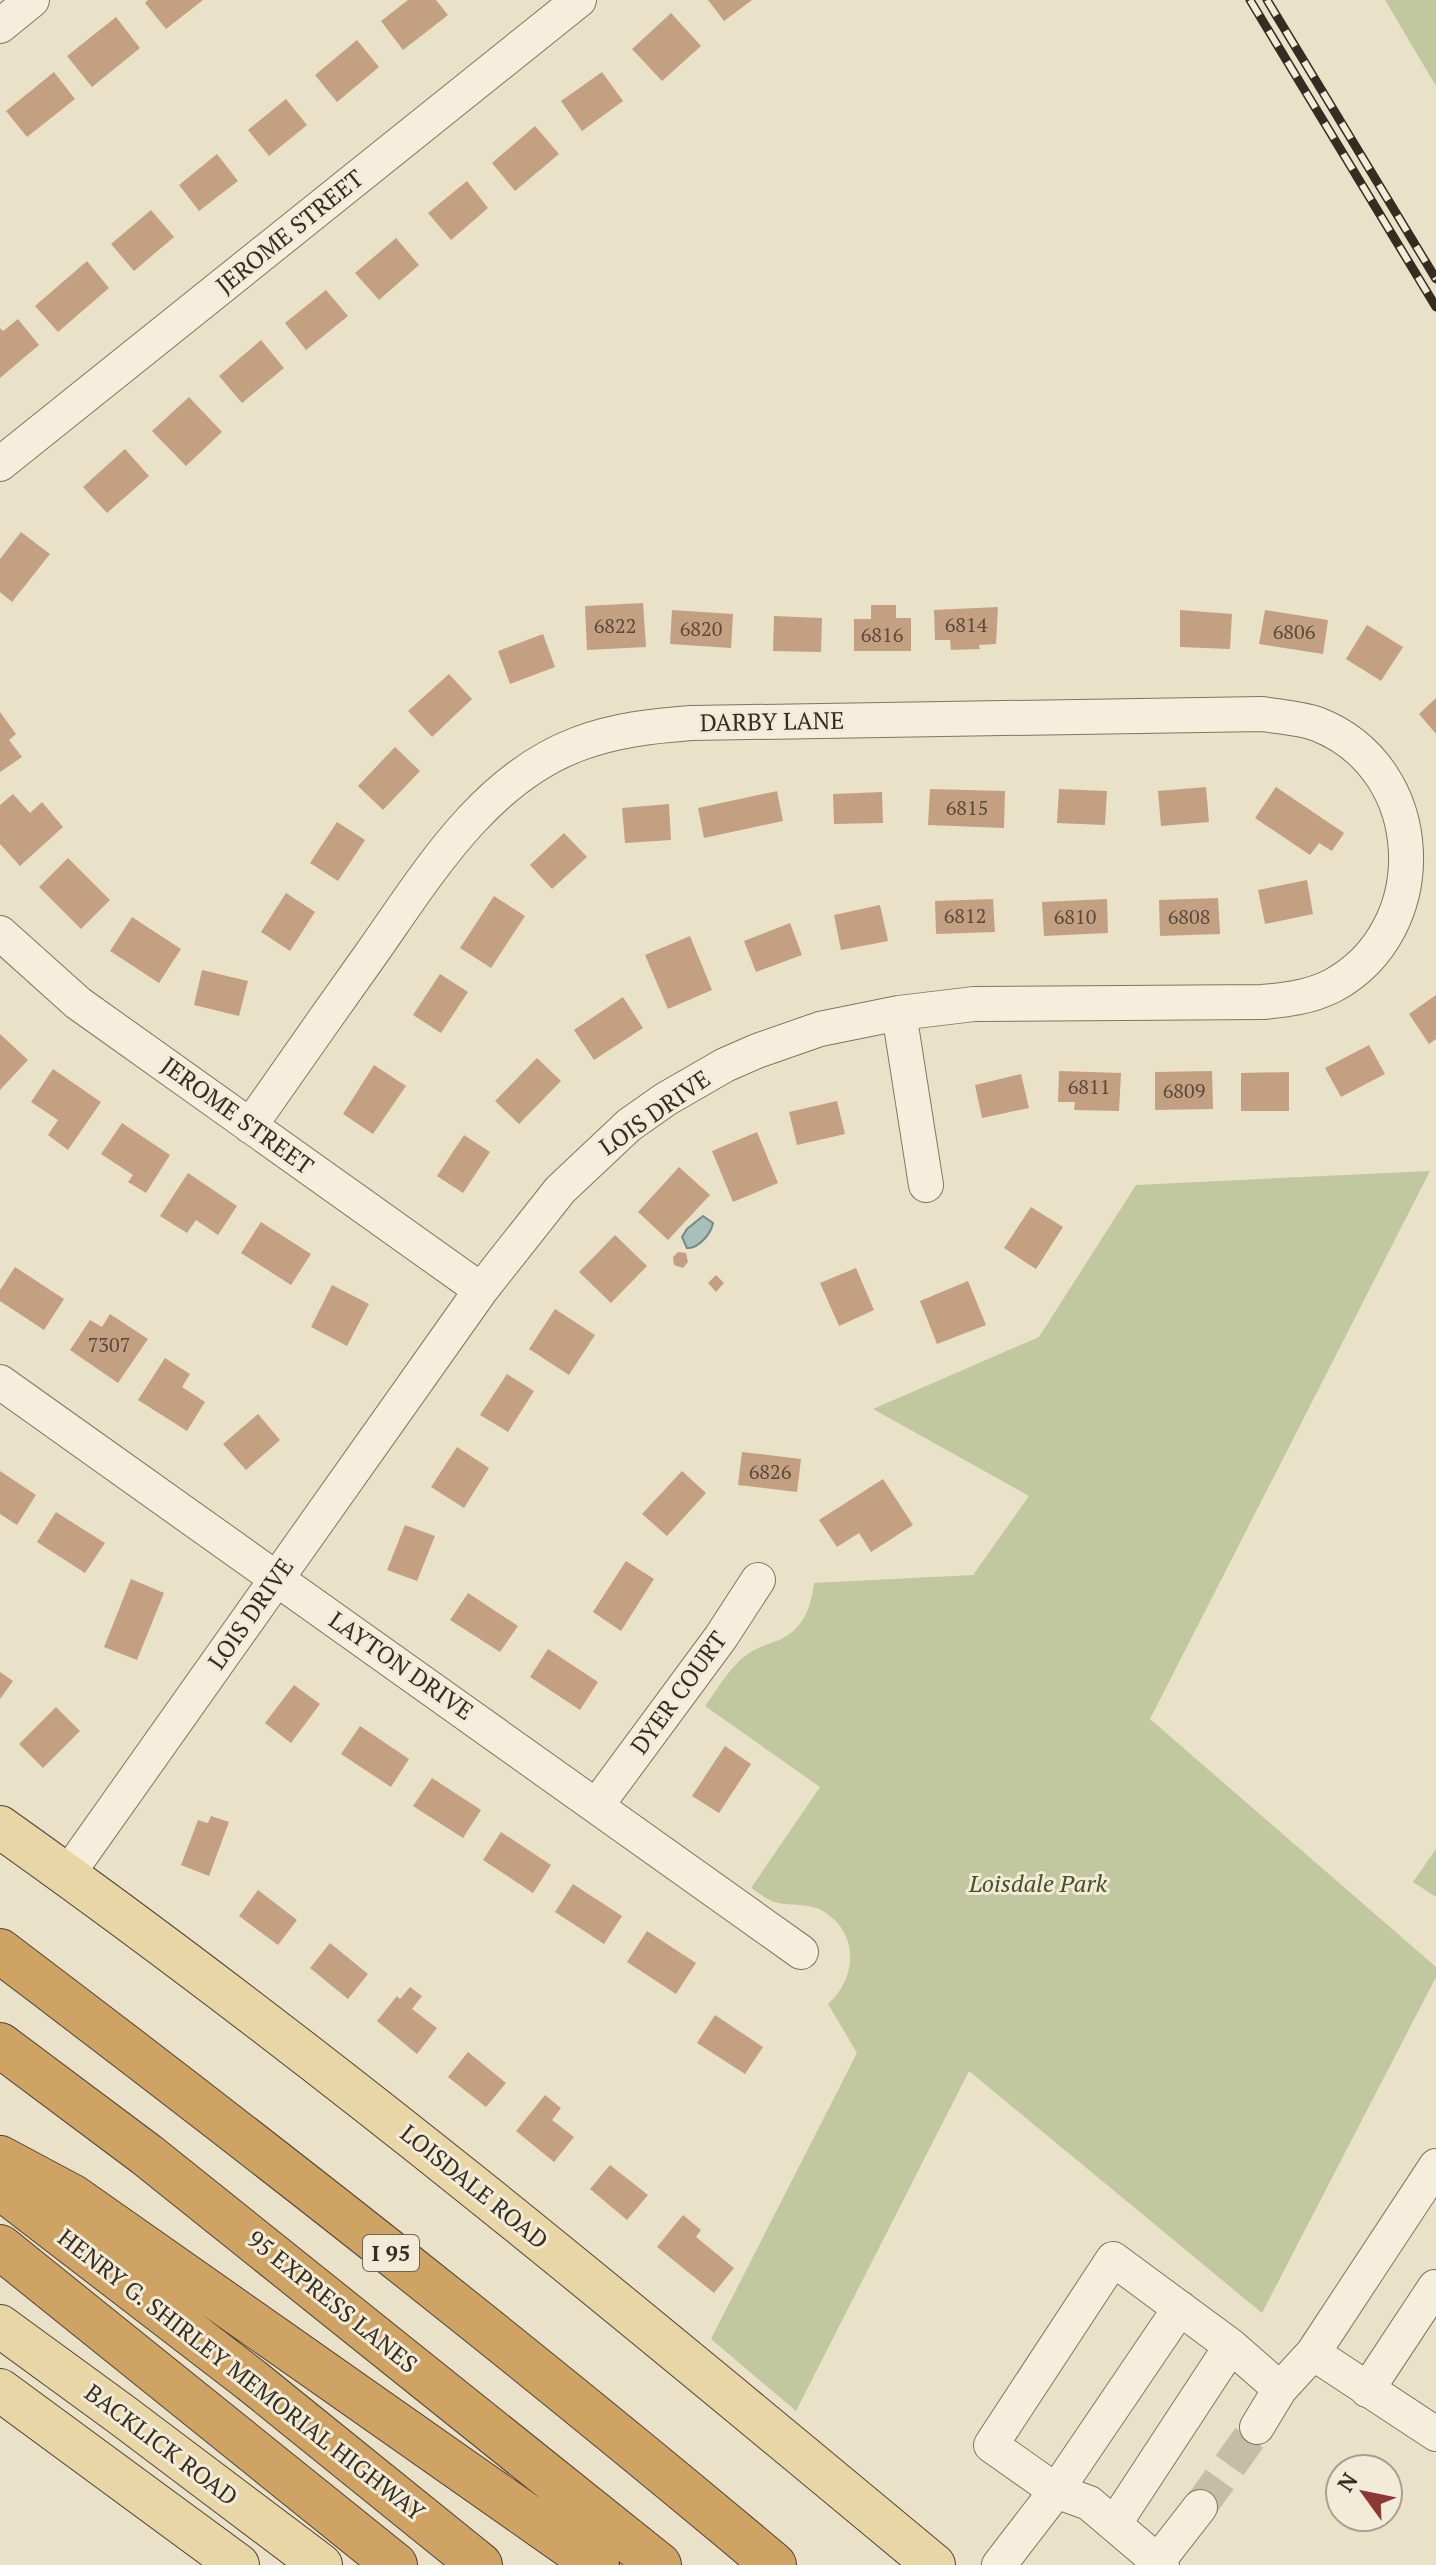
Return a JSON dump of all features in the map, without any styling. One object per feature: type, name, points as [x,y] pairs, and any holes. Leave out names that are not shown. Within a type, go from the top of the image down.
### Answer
[{"type":"highway","name":"I 95","points":[[0,1951],[308,2186],[622,2438],[774,2565]]},
{"type":"highway","name":"95 EXPRESS LANES","points":[[0,2045],[147,2155],[659,2565]]},
{"type":"highway","points":[[0,2158],[73,2197],[597,2565]]},
{"type":"highway","name":"HENRY G. SHIRLEY MEMORIAL HIGHWAY","points":[[0,2187],[251,2380],[480,2565]]},
{"type":"highway","points":[[0,2247],[395,2565]]},
{"type":"main road","name":"LOISDALE ROAD","points":[[0,1827],[298,2049],[496,2203],[934,2565]]},
{"type":"main road","name":"BACKLICK ROAD","points":[[0,2326],[321,2565]]},
{"type":"main road","name":"BACKLICK ROAD","points":[[0,2390],[238,2565]]},
{"type":"street","points":[[0,26],[32,0]]},
{"type":"street","name":"JEROME STREET","points":[[0,464],[579,0]]},
{"type":"street","name":"DARBY LANE","points":[[250,1126],[440,856],[489,801],[546,759],[577,744],[630,728],[707,723],[1247,714],[1300,719],[1319,725],[1353,745],[1368,758],[1400,807],[1410,847]]},
{"type":"street","name":"LOIS DRIVE","points":[[67,1875],[481,1290],[560,1190],[629,1125],[666,1099],[725,1065],[789,1038],[899,1013],[974,1004],[1262,1002],[1289,1000],[1316,992],[1334,985],[1365,962],[1379,947],[1395,922],[1406,894],[1410,847]]},
{"type":"street","name":"JEROME STREET","points":[[0,933],[78,1003],[481,1290]]},
{"type":"street","points":[[899,1013],[926,1185]]},
{"type":"street","name":"LAYTON DRIVE","points":[[0,1382],[801,1952]]},
{"type":"street","name":"DYER COURT","points":[[597,1805],[721,1637],[758,1580]]},
{"type":"street","points":[[1257,2427],[1280,2389],[1313,2353],[1436,2166]]},
{"type":"street","points":[[1200,2507],[1160,2563],[1089,2503],[1056,2491],[991,2445],[1113,2259],[1231,2346],[1280,2389]]},
{"type":"street","points":[[1367,2390],[1435,2287]]},
{"type":"street","points":[[999,2565],[1056,2491],[1180,2308]]},
{"type":"street","points":[[1115,2523],[1231,2346]]},
{"type":"street","points":[[1313,2353],[1436,2434]]},
{"type":"green space","points":[[1385,0],[1436,0],[1436,86]]},
{"type":"green space","name":"Loisdale Park","points":[[1430,1171],[1150,1719],[1436,1967],[1436,1977],[1262,2313],[969,2071],[796,2411],[711,2339],[857,2053],[828,2004],[837,1994],[849,1970],[849,1945],[837,1922],[821,1910],[774,1902],[751,1888],[820,1787],[705,1706],[739,1661],[795,1630],[808,1609],[814,1583],[973,1575],[1029,1496],[873,1409],[1039,1337],[1136,1185]]},
{"type":"green space","points":[[1436,1849],[1436,1897],[1413,1882]]},
{"type":"water","points":[[703,1216],[713,1223],[710,1232],[700,1243],[687,1248],[682,1237]]},
{"type":"building","points":[[148,0],[203,0],[166,29],[145,3]]},
{"type":"building","points":[[408,0],[436,0],[448,15],[403,50],[381,21]]},
{"type":"building","points":[[708,0],[752,0],[724,21]]},
{"type":"building","points":[[671,13],[701,46],[662,81],[632,49]]},
{"type":"building","points":[[116,17],[140,48],[92,87],[67,56]]},
{"type":"building","points":[[357,40],[379,67],[337,102],[315,75]]},
{"type":"building","points":[[54,72],[75,99],[27,137],[6,111]]},
{"type":"building","points":[[602,72],[623,101],[582,131],[561,101]]},
{"type":"building","points":[[286,99],[307,125],[269,156],[248,130]]},
{"type":"building","points":[[535,126],[559,154],[515,191],[492,163]]},
{"type":"building","points":[[217,154],[238,181],[199,211],[179,185]]},
{"type":"building","points":[[467,181],[488,208],[451,240],[428,213]]},
{"type":"building","points":[[151,210],[174,237],[134,271],[111,244]]},
{"type":"building","points":[[396,238],[419,265],[379,300],[355,273]]},
{"type":"building","points":[[87,261],[109,288],[58,332],[35,306]]},
{"type":"building","points":[[326,290],[348,316],[306,350],[285,323]]},
{"type":"building","points":[[18,319],[39,345],[0,378],[0,328],[3,331]]},
{"type":"building","points":[[261,340],[284,368],[242,403],[219,376]]},
{"type":"building","points":[[189,397],[222,432],[186,466],[152,431]]},
{"type":"building","points":[[125,449],[149,476],[107,513],[83,487]]},
{"type":"building","points":[[21,532],[50,554],[12,602],[0,592],[0,559]]},
{"type":"building","points":[[643,603],[646,647],[587,650],[585,606]]},
{"type":"building","points":[[871,605],[896,605],[896,618],[911,618],[911,651],[854,651],[854,619],[871,619]]},
{"type":"building","points":[[998,607],[996,644],[979,645],[980,649],[951,650],[950,640],[935,640],[934,610]]},
{"type":"building","points":[[672,610],[733,614],[731,648],[670,644]]},
{"type":"building","points":[[1180,610],[1232,614],[1230,649],[1180,647]]},
{"type":"building","points":[[1265,610],[1328,620],[1323,654],[1259,644]]},
{"type":"building","points":[[774,616],[822,618],[821,652],[773,651]]},
{"type":"building","points":[[1367,625],[1403,647],[1381,681],[1346,659]]},
{"type":"building","points":[[543,634],[555,667],[510,684],[498,651]]},
{"type":"building","points":[[449,674],[472,699],[432,737],[408,711]]},
{"type":"building","points":[[1436,698],[1436,734],[1419,714]]},
{"type":"building","points":[[0,712],[16,734],[9,740],[22,757],[0,772]]},
{"type":"building","points":[[395,747],[420,771],[383,810],[358,786]]},
{"type":"building","points":[[1206,787],[1209,822],[1161,826],[1158,791]]},
{"type":"building","points":[[1276,787],[1344,833],[1332,851],[1319,843],[1310,855],[1255,818]]},
{"type":"building","points":[[930,789],[1005,791],[1004,828],[928,825]]},
{"type":"building","points":[[1059,789],[1107,791],[1105,825],[1057,823]]},
{"type":"building","points":[[777,791],[783,821],[704,838],[698,808]]},
{"type":"building","points":[[882,792],[883,823],[834,824],[833,794]]},
{"type":"building","points":[[13,794],[30,813],[42,802],[63,827],[20,866],[0,844],[0,805]]},
{"type":"building","points":[[669,804],[671,840],[625,843],[622,808]]},
{"type":"building","points":[[337,822],[365,840],[338,881],[310,863]]},
{"type":"building","points":[[564,833],[587,857],[552,889],[530,865]]},
{"type":"building","points":[[68,858],[110,900],[81,929],[39,887]]},
{"type":"building","points":[[1307,880],[1313,914],[1265,924],[1258,890]]},
{"type":"building","points":[[286,893],[315,912],[290,951],[261,932]]},
{"type":"building","points":[[494,896],[525,916],[491,968],[460,948]]},
{"type":"building","points":[[1218,898],[1220,934],[1160,936],[1159,900]]},
{"type":"building","points":[[993,899],[995,932],[936,934],[935,901]]},
{"type":"building","points":[[1107,899],[1108,933],[1044,936],[1042,902]]},
{"type":"building","points":[[880,905],[888,941],[841,950],[834,915]]},
{"type":"building","points":[[132,917],[181,949],[159,983],[110,951]]},
{"type":"building","points":[[790,923],[802,955],[756,972],[744,941]]},
{"type":"building","points":[[690,936],[712,990],[668,1009],[645,955]]},
{"type":"building","points":[[202,970],[248,981],[239,1016],[194,1005]]},
{"type":"building","points":[[440,974],[468,992],[441,1033],[413,1015]]},
{"type":"building","points":[[1436,995],[1436,1039],[1429,1044],[1409,1014]]},
{"type":"building","points":[[623,997],[643,1028],[594,1060],[574,1030]]},
{"type":"building","points":[[0,1034],[28,1060],[0,1090]]},
{"type":"building","points":[[1369,1045],[1385,1074],[1341,1097],[1325,1068]]},
{"type":"building","points":[[537,1058],[561,1081],[519,1124],[495,1101]]},
{"type":"building","points":[[374,1065],[406,1086],[373,1134],[343,1114]]},
{"type":"building","points":[[53,1069],[101,1102],[68,1150],[48,1135],[58,1120],[31,1102]]},
{"type":"building","points":[[1059,1071],[1121,1073],[1119,1111],[1074,1110],[1075,1102],[1058,1102]]},
{"type":"building","points":[[1212,1071],[1213,1109],[1155,1110],[1155,1072]]},
{"type":"building","points":[[1289,1072],[1289,1111],[1241,1111],[1241,1073]]},
{"type":"building","points":[[1021,1074],[1029,1108],[982,1118],[975,1085]]},
{"type":"building","points":[[837,1101],[845,1134],[797,1145],[789,1112]]},
{"type":"building","points":[[122,1123],[170,1155],[146,1193],[128,1182],[133,1175],[101,1154]]},
{"type":"building","points":[[757,1132],[778,1183],[733,1202],[712,1151]]},
{"type":"building","points":[[464,1135],[490,1152],[463,1193],[437,1176]]},
{"type":"building","points":[[679,1167],[710,1195],[668,1240],[638,1212]]},
{"type":"building","points":[[188,1173],[237,1206],[218,1235],[196,1220],[187,1233],[160,1216]]},
{"type":"building","points":[[1031,1207],[1063,1227],[1036,1269],[1004,1248]]},
{"type":"building","points":[[261,1222],[311,1254],[291,1285],[241,1253]]},
{"type":"building","points":[[615,1235],[647,1266],[611,1303],[579,1272]]},
{"type":"building","points":[[678,1252],[686,1253],[688,1262],[683,1268],[674,1265],[673,1257]]},
{"type":"building","points":[[15,1267],[64,1299],[44,1330],[0,1301],[0,1290]]},
{"type":"building","points":[[856,1268],[874,1310],[839,1326],[820,1283]]},
{"type":"building","points":[[716,1275],[724,1283],[716,1292],[708,1283]]},
{"type":"building","points":[[968,1281],[986,1325],[937,1344],[920,1301]]},
{"type":"building","points":[[332,1285],[369,1304],[347,1346],[311,1327]]},
{"type":"building","points":[[555,1309],[595,1335],[569,1375],[529,1349]]},
{"type":"building","points":[[110,1314],[148,1339],[118,1383],[70,1350],[90,1320],[102,1327]]},
{"type":"building","points":[[165,1358],[190,1374],[182,1387],[205,1402],[187,1431],[138,1400]]},
{"type":"building","points":[[507,1374],[534,1391],[508,1432],[480,1415]]},
{"type":"building","points":[[258,1414],[280,1440],[246,1470],[223,1444]]},
{"type":"building","points":[[457,1447],[489,1468],[464,1508],[431,1487]]},
{"type":"building","points":[[742,1452],[801,1459],[797,1492],[738,1485]]},
{"type":"building","points":[[0,1471],[36,1495],[17,1525],[0,1514]]},
{"type":"building","points":[[682,1471],[706,1493],[667,1536],[642,1514]]},
{"type":"building","points":[[883,1479],[913,1525],[871,1552],[859,1533],[837,1547],[819,1520]]},
{"type":"building","points":[[56,1512],[105,1543],[85,1573],[37,1542]]},
{"type":"building","points":[[405,1525],[435,1536],[417,1581],[387,1570]]},
{"type":"building","points":[[626,1561],[654,1579],[621,1631],[593,1612]]},
{"type":"building","points":[[131,1579],[164,1593],[137,1660],[104,1647]]},
{"type":"building","points":[[468,1593],[518,1626],[500,1652],[450,1620]]},
{"type":"building","points":[[548,1649],[598,1682],[580,1710],[530,1677]]},
{"type":"building","points":[[0,1672],[13,1681],[0,1699]]},
{"type":"building","points":[[294,1685],[320,1704],[291,1743],[265,1723]]},
{"type":"building","points":[[56,1707],[80,1731],[43,1768],[19,1744]]},
{"type":"building","points":[[360,1726],[409,1759],[391,1787],[341,1754]]},
{"type":"building","points":[[725,1746],[751,1764],[719,1813],[692,1796]]},
{"type":"building","points":[[432,1778],[481,1810],[463,1838],[413,1806]]},
{"type":"building","points":[[211,1816],[229,1822],[209,1876],[181,1865],[198,1820],[208,1823]]},
{"type":"building","points":[[501,1832],[551,1865],[533,1893],[483,1860]]},
{"type":"building","points":[[573,1884],[622,1916],[604,1944],[555,1912]]},
{"type":"building","points":[[258,1890],[297,1920],[278,1945],[239,1916]]},
{"type":"building","points":[[647,1931],[696,1963],[676,1994],[627,1962]]},
{"type":"building","points":[[330,1943],[368,1974],[348,1999],[310,1968]]},
{"type":"building","points":[[410,1987],[422,1996],[412,2009],[437,2028],[417,2054],[377,2021],[397,1996],[400,1999]]},
{"type":"building","points":[[715,2015],[763,2047],[745,2074],[697,2043]]},
{"type":"building","points":[[468,2052],[506,2083],[486,2107],[448,2077]]},
{"type":"building","points":[[545,2095],[561,2108],[552,2120],[574,2137],[554,2162],[516,2131]]},
{"type":"building","points":[[610,2165],[648,2195],[627,2220],[590,2189]]},
{"type":"building","points":[[683,2215],[701,2230],[696,2237],[734,2268],[714,2293],[657,2247]]},
{"type":"tunnel","points":[[1200,2507],[1257,2427]]},
{"type":"railway","points":[[1250,0],[1436,307]]},
{"type":"railway","points":[[1267,0],[1436,279]]}]
